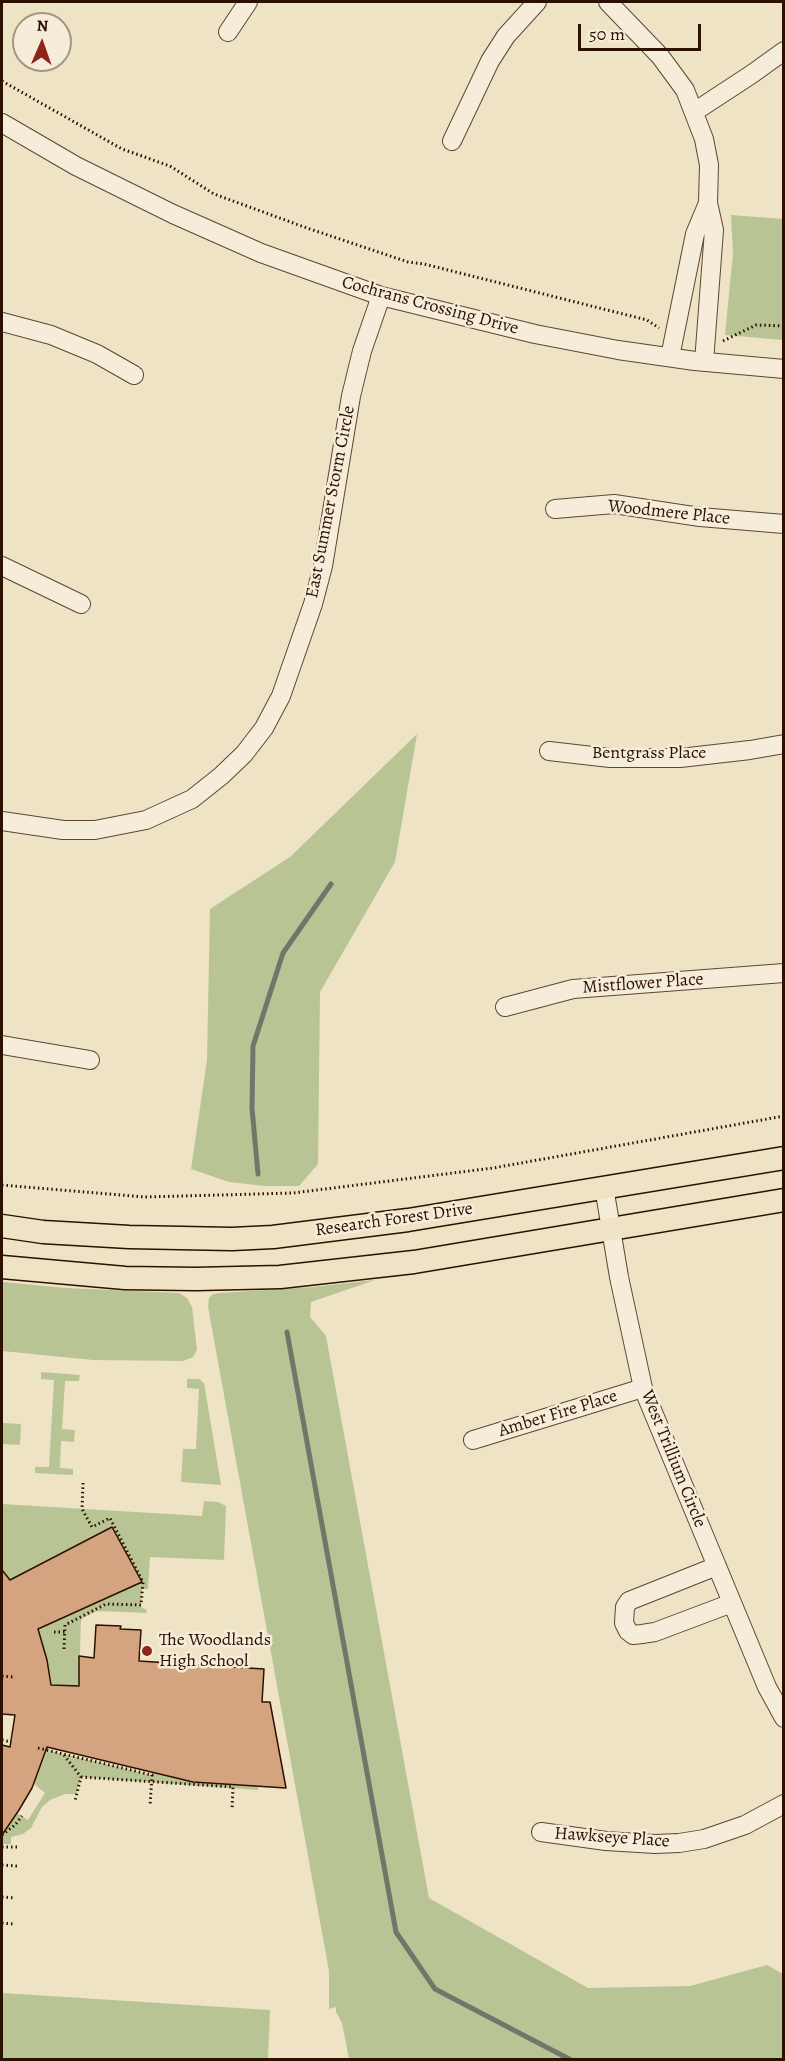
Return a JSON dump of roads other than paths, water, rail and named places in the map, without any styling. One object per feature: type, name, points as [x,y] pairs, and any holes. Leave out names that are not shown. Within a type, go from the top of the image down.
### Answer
[{"type":"main road","name":"Research Forest Drive","points":[[2,1226],[43,1232],[129,1237],[232,1239],[273,1237],[408,1220],[783,1158]]},
{"type":"main road","points":[[2,1267],[125,1278],[196,1280],[280,1277],[414,1262],[783,1200]]},
{"type":"street","points":[[228,32],[248,2]]},
{"type":"street","points":[[452,141],[490,61],[506,36],[537,2]]},
{"type":"street","points":[[608,2],[660,56],[685,90],[704,139],[709,165],[708,203],[714,230],[704,362]]},
{"type":"street","points":[[694,112],[783,51]]},
{"type":"street","name":"Cochrans Crossing Drive","points":[[2,123],[76,166],[173,214],[261,253],[381,296],[535,334],[618,350],[704,362],[783,369]]},
{"type":"street","points":[[670,357],[696,234],[708,203]]},
{"type":"street","name":"East Summer Storm Circle","points":[[2,821],[63,830],[95,830],[146,820],[192,799],[244,754],[264,728],[281,696],[313,604],[323,566],[351,396],[362,351],[381,296]]},
{"type":"street","points":[[2,322],[51,335],[97,354],[134,375]]},
{"type":"street","name":"Woodmere Place","points":[[555,509],[614,504],[700,517],[783,524]]},
{"type":"street","points":[[2,566],[81,604]]},
{"type":"street","name":"Bentgrass Place","points":[[549,751],[610,758],[680,758],[783,744]]},
{"type":"street","name":"Mistflower Place","points":[[505,1007],[573,989],[783,973]]},
{"type":"street","points":[[2,1045],[90,1060]]},
{"type":"street","name":"West Trillium Circle","points":[[604,1188],[619,1277],[643,1388],[767,1687],[783,1718]]},
{"type":"street","name":"Amber Fire Place","points":[[473,1440],[643,1388]]},
{"type":"street","points":[[717,1566],[629,1601],[625,1607],[624,1623],[633,1635],[655,1632],[732,1603]]},
{"type":"street","name":"Hawkseye Place","points":[[541,1832],[606,1841],[679,1843],[704,1839],[745,1825],[783,1804]]},
{"type":"waterway","points":[[258,1174],[252,1108],[253,1046],[283,953],[331,884]]},
{"type":"waterway","points":[[287,1332],[396,1932],[435,1989],[571,2060]]},
{"type":"place","name":"The Woodlands High School","points":[[147,1651]]}]
